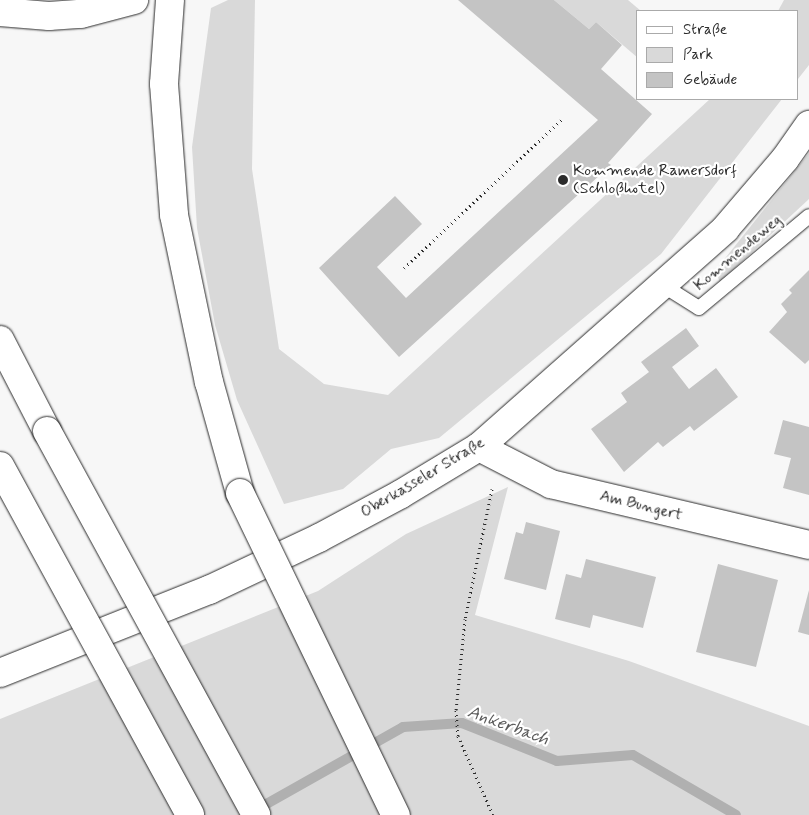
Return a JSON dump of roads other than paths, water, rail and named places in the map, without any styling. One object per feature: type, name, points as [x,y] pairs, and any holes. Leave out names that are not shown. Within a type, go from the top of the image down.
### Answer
[{"type":"main road","points":[[170,0],[164,84],[174,214],[209,382],[240,493],[396,815]]},
{"type":"main road","points":[[0,12],[48,16],[124,3]]},
{"type":"main road","name":"Oberkasseler Straße","points":[[0,674],[209,590],[319,538],[479,447],[664,286],[725,229],[785,159],[809,125]]},
{"type":"main road","points":[[0,340],[47,431],[256,815]]},
{"type":"main road","name":"Am Bungert","points":[[479,447],[550,484],[809,546]]},
{"type":"main road","points":[[0,466],[190,815]]},
{"type":"lane","name":"Kommendeweg","points":[[664,286],[700,308],[809,216]]},
{"type":"waterway","name":"Ankerbach","points":[[254,811],[403,727],[462,723],[557,761],[633,755],[736,815]]},
{"type":"place","name":"Kommende Ramersdorf (Schloßhotel)","points":[[563,180]]}]
